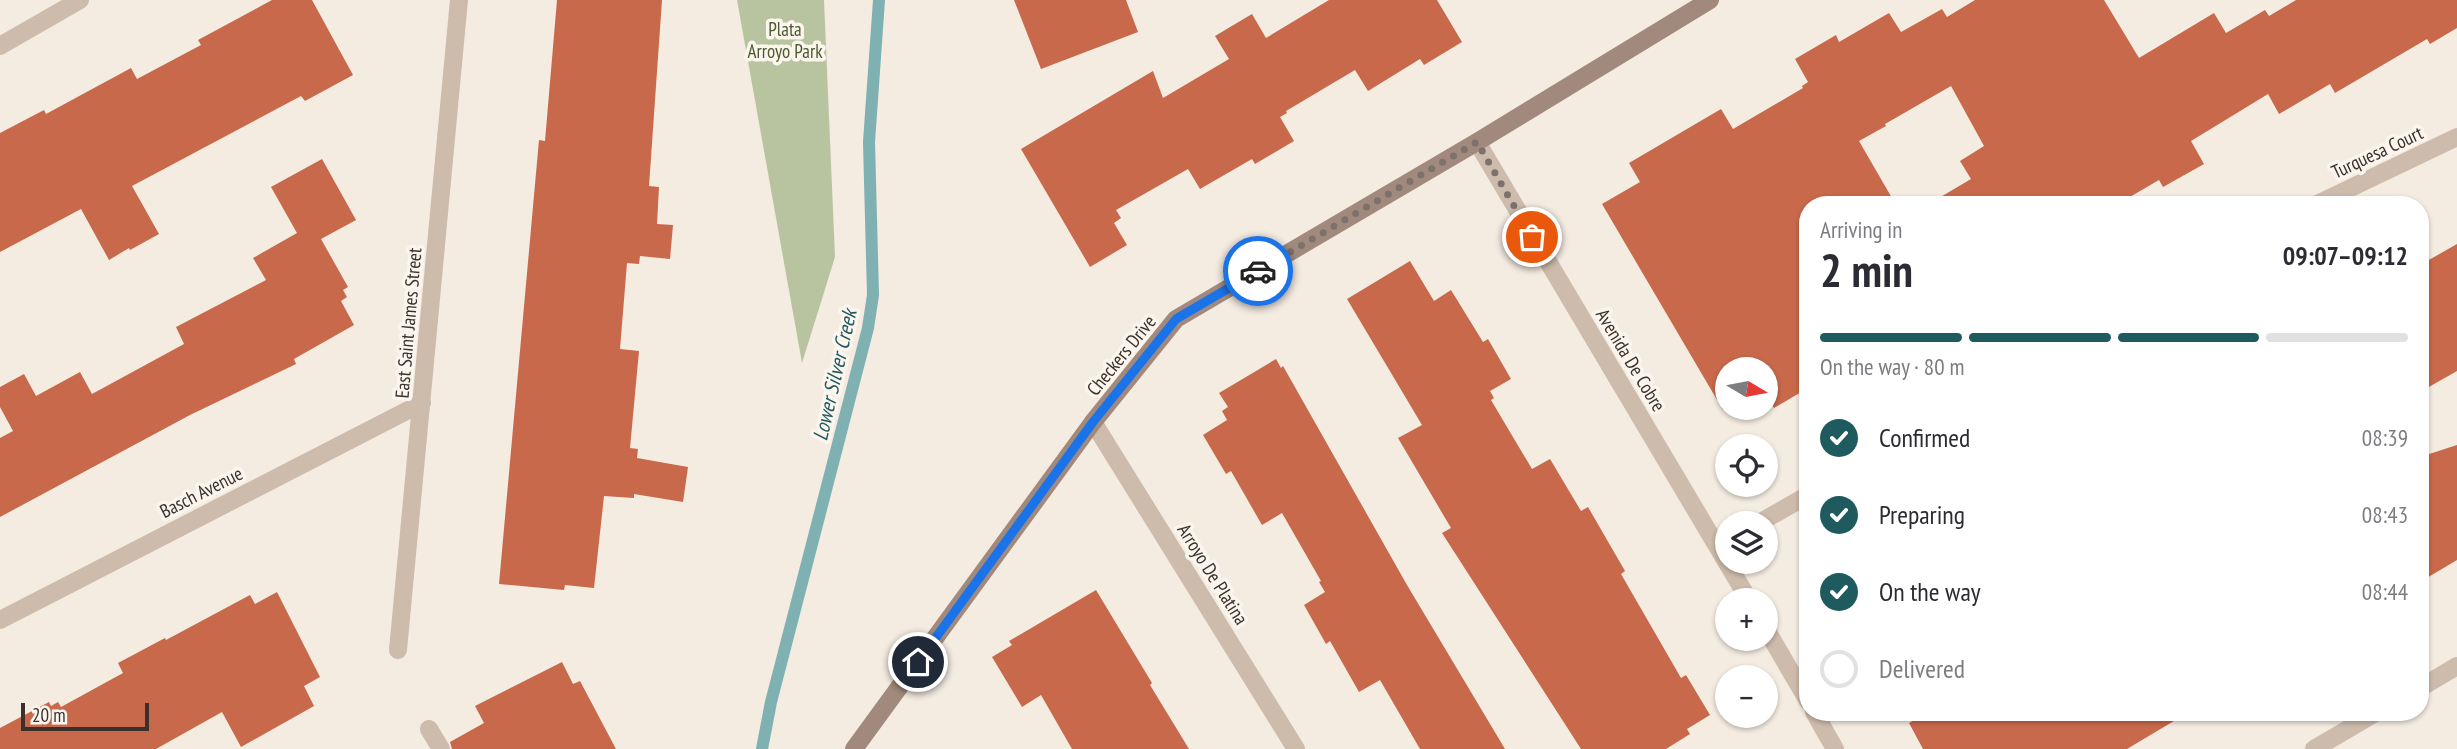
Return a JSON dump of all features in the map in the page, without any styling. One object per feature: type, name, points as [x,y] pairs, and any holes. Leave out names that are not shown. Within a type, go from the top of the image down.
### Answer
[{"type":"street","points":[[0,46],[80,0]]},
{"type":"street","name":"East Saint James Street","points":[[398,650],[459,0]]},
{"type":"street","name":"Checkers Drive","points":[[854,749],[1093,422],[1176,319],[1477,142],[1710,0]]},
{"type":"street","name":"Turquesa Court","points":[[2334,196],[2457,137]]},
{"type":"street","name":"Avenida De Cobre","points":[[1477,142],[1715,533]]},
{"type":"street","name":"Basch Avenue","points":[[0,620],[422,403]]},
{"type":"street","name":"Arroyo De Platina","points":[[1093,422],[1296,749]]},
{"type":"street","points":[[1778,512],[1799,500]]},
{"type":"street","points":[[1778,650],[1799,686]]},
{"type":"street","points":[[2429,683],[2457,666]]},
{"type":"street","points":[[1819,721],[1835,749]]},
{"type":"street","points":[[2314,749],[2362,721]]},
{"type":"street","points":[[429,729],[441,749]]},
{"type":"green space","name":"Plata Arroyo Park","points":[[737,0],[824,0],[835,257],[802,363]]},
{"type":"building","points":[[272,0],[312,0],[353,75],[305,101],[301,96],[132,186],[159,234],[130,250],[129,248],[109,260],[81,209],[0,252],[0,133],[44,110],[46,114],[131,68],[137,79],[201,45],[198,40]]},
{"type":"building","points":[[557,0],[662,0],[649,186],[659,187],[657,224],[673,225],[670,259],[640,256],[639,264],[627,263],[620,349],[639,351],[630,448],[638,449],[637,458],[688,467],[683,502],[634,494],[634,498],[604,496],[594,588],[565,585],[564,590],[499,584],[539,140],[545,141]]},
{"type":"building","points":[[1014,0],[1126,0],[1138,32],[1041,69]]},
{"type":"building","points":[[1329,0],[1437,0],[1462,42],[1424,65],[1420,59],[1368,91],[1355,70],[1286,111],[1287,113],[1280,117],[1294,141],[1255,164],[1252,159],[1200,189],[1188,169],[1116,210],[1121,218],[1114,223],[1127,245],[1090,267],[1021,149],[1153,71],[1163,98],[1229,59],[1215,36],[1252,14],[1266,38]]},
{"type":"building","points":[[1975,0],[2104,0],[2139,58],[2214,13],[2226,33],[2265,10],[2269,16],[2296,0],[2457,0],[2457,28],[2430,44],[2427,39],[2335,93],[2330,84],[2279,114],[2268,94],[2191,141],[2204,164],[2163,187],[2159,180],[2131,196],[1942,196],[1971,179],[1960,161],[1984,146],[1951,86],[1859,141],[1891,196],[1799,196],[1799,393],[1778,406],[1778,357],[1715,357],[1715,396],[1602,204],[1640,182],[1629,163],[1721,109],[1733,129],[1803,88],[1808,82],[1795,59],[1836,35],[1839,42],[1889,13],[1901,32],[1942,9],[1947,17]]},
{"type":"building","points":[[322,159],[356,220],[321,239],[348,287],[343,290],[347,297],[341,301],[354,325],[294,359],[296,364],[190,415],[0,517],[0,438],[13,431],[0,407],[0,387],[24,374],[36,396],[80,372],[92,394],[184,344],[176,327],[266,280],[253,258],[297,233],[271,187]]},
{"type":"building","points":[[2457,244],[2457,371],[2429,387],[2429,260]]},
{"type":"building","points":[[1410,261],[1434,301],[1451,290],[1483,342],[1488,339],[1511,379],[1490,391],[1494,398],[1491,400],[1532,469],[1550,459],[1581,511],[1588,507],[1625,571],[1621,574],[1681,678],[1686,675],[1710,715],[1687,729],[1690,734],[1666,749],[1581,749],[1442,533],[1451,528],[1398,438],[1422,425],[1347,299]]},
{"type":"building","points":[[1276,359],[1281,368],[1283,366],[1407,585],[1505,749],[1420,749],[1380,680],[1359,692],[1330,641],[1326,644],[1304,605],[1325,592],[1282,513],[1262,525],[1231,471],[1226,474],[1203,435],[1227,420],[1222,411],[1228,407],[1219,393]]},
{"type":"building","points":[[2457,445],[2457,560],[2429,577],[2429,454]]},
{"type":"building","points":[[1096,590],[1189,749],[1072,749],[1041,695],[1022,707],[992,657],[1012,645],[1009,641]]},
{"type":"building","points":[[277,592],[320,677],[304,686],[314,706],[241,747],[222,712],[156,749],[0,749],[0,728],[49,702],[51,706],[58,702],[61,707],[123,673],[118,663],[250,595],[255,604]]},
{"type":"building","points":[[562,662],[573,684],[580,681],[616,749],[452,749],[450,742],[484,723],[475,706]]},
{"type":"building","points":[[2174,721],[2127,749],[1923,749],[1909,723]]},
{"type":"waterway","name":"Lower Silver Creek","points":[[762,749],[771,702],[868,328],[873,295],[869,142],[879,0]]},
{"type":"way so far","points":[[1258,271],[1477,142],[1532,237]]},
{"type":"route","points":[[918,662],[1093,422],[1176,319],[1258,271]]}]
